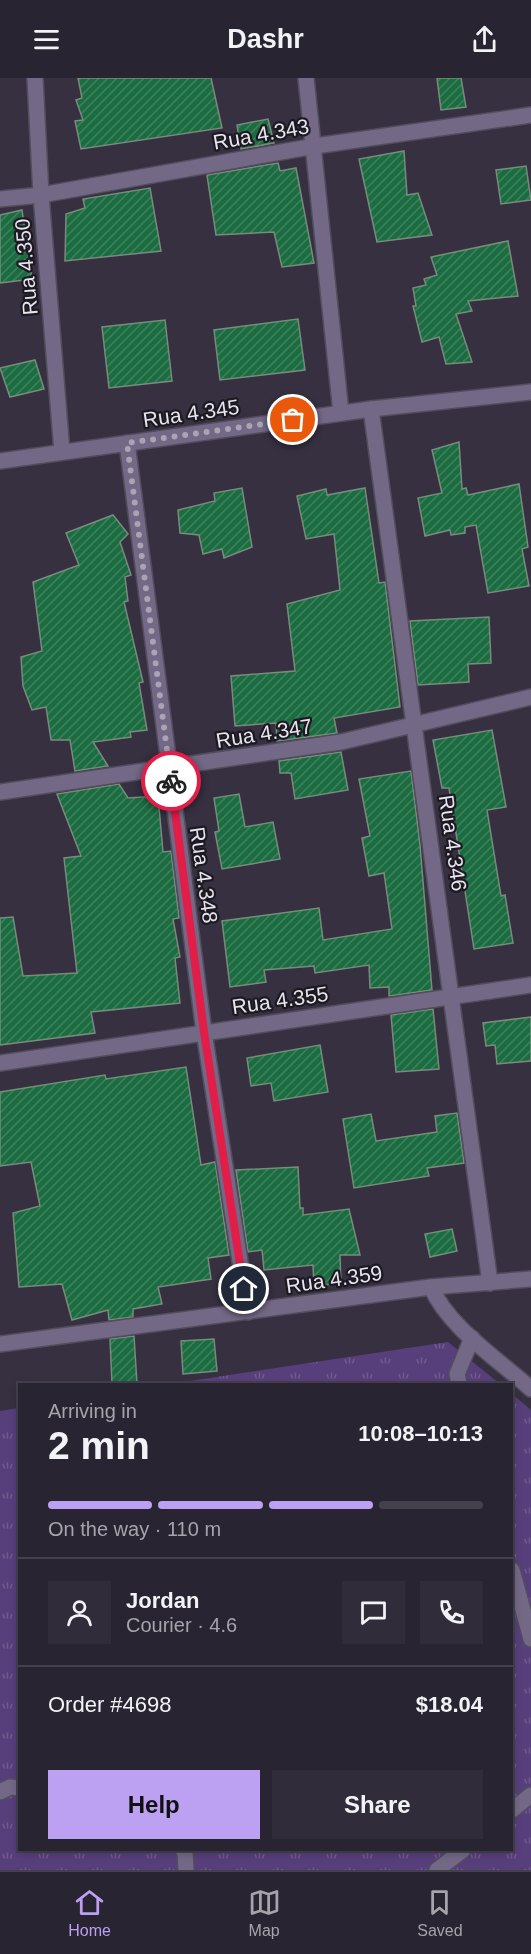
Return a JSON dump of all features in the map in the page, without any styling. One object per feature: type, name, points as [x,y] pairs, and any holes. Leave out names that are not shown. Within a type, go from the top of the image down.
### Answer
[{"type":"street","name":"Rua 4.350","points":[[35,78],[41,195],[62,452]]},
{"type":"street","points":[[306,78],[315,146],[340,413]]},
{"type":"street","name":"Rua 4.343","points":[[0,199],[41,195],[315,146],[531,115]]},
{"type":"street","name":"Rua 4.345","points":[[0,461],[370,409],[531,392]]},
{"type":"street","name":"Rua 4.346","points":[[370,409],[453,996],[490,1283]]},
{"type":"street","name":"Rua 4.348","points":[[127,443],[204,1032],[248,1312]]},
{"type":"street","name":"Rua 4.347","points":[[0,792],[169,769],[340,742],[531,697]]},
{"type":"street","name":"Rua 4.355","points":[[0,1063],[531,984]]},
{"type":"street","name":"Rua 4.359","points":[[0,1344],[431,1287],[531,1279]]},
{"type":"street","points":[[431,1287],[439,1306],[531,1389]]},
{"type":"street","points":[[459,1383],[457,1374],[472,1338]]},
{"type":"street","points":[[513,1574],[531,1639]]},
{"type":"street","points":[[513,1809],[531,1795]]},
{"type":"street","points":[[185,1851],[186,1870]]},
{"type":"street","points":[[437,1870],[462,1851]]},
{"type":"green space","points":[[448,1342],[499,1383],[177,1383]]},
{"type":"green space","points":[[513,1395],[531,1410],[531,1870],[0,1870],[0,1411],[18,1408],[18,1851],[513,1851]]},
{"type":"building","points":[[78,78],[211,78],[222,128],[81,149],[75,121],[83,120],[76,100],[82,98]]},
{"type":"building","points":[[437,78],[461,78],[466,107],[441,110]]},
{"type":"building","points":[[268,119],[274,143],[241,149],[237,125]]},
{"type":"building","points":[[404,151],[407,195],[418,193],[432,235],[377,242],[359,159]]},
{"type":"building","points":[[278,163],[280,171],[296,168],[314,263],[282,267],[274,232],[216,235],[207,175]]},
{"type":"building","points":[[526,166],[531,200],[501,204],[496,170]]},
{"type":"building","points":[[150,188],[161,251],[65,261],[66,214],[85,208],[83,199]]},
{"type":"building","points":[[22,210],[32,279],[0,283],[0,215]]},
{"type":"building","points":[[508,241],[518,296],[468,301],[472,311],[456,314],[472,362],[446,364],[439,337],[422,342],[413,306],[416,306],[413,288],[426,285],[424,279],[437,275],[431,257]]},
{"type":"building","points":[[298,319],[305,370],[220,380],[214,330]]},
{"type":"building","points":[[165,320],[172,381],[109,388],[102,327]]},
{"type":"building","points":[[35,360],[44,389],[10,397],[0,368]]},
{"type":"building","points":[[459,442],[462,489],[466,488],[468,495],[519,484],[528,547],[522,549],[529,586],[488,593],[476,525],[465,527],[465,533],[451,535],[450,530],[425,536],[418,498],[442,493],[432,450]]},
{"type":"building","points":[[242,488],[252,547],[224,558],[222,549],[203,554],[199,535],[180,533],[178,510],[215,501],[214,493]]},
{"type":"building","points":[[365,488],[379,583],[385,582],[400,707],[334,718],[337,733],[277,741],[276,723],[235,726],[231,676],[295,671],[287,604],[340,590],[334,534],[306,539],[297,496],[326,489],[327,495]]},
{"type":"building","points":[[113,515],[128,534],[120,542],[131,575],[125,577],[128,601],[124,602],[143,682],[139,683],[147,730],[130,732],[131,737],[93,742],[108,766],[75,771],[70,740],[51,740],[46,707],[32,710],[23,686],[21,657],[42,651],[33,582],[79,565],[66,533]]},
{"type":"building","points":[[489,617],[491,663],[468,664],[469,682],[418,685],[410,621]]},
{"type":"building","points":[[492,730],[506,807],[487,810],[501,896],[505,895],[513,943],[474,949],[449,788],[442,788],[433,740]]},
{"type":"building","points":[[341,752],[348,790],[295,799],[291,773],[280,773],[279,761]]},
{"type":"building","points":[[411,771],[420,845],[432,990],[389,996],[389,987],[370,988],[369,965],[315,973],[314,966],[264,970],[266,982],[230,987],[222,921],[319,908],[323,940],[392,929],[384,873],[369,876],[362,838],[370,836],[359,779]]},
{"type":"building","points":[[119,784],[128,798],[158,796],[163,852],[171,851],[179,918],[173,919],[180,957],[175,958],[180,1003],[91,1012],[95,1033],[0,1045],[0,918],[13,917],[23,976],[77,973],[64,858],[81,856],[57,794]]},
{"type":"building","points":[[239,794],[245,827],[273,822],[280,859],[222,869],[215,832],[219,831],[214,798]]},
{"type":"building","points":[[433,1009],[439,1069],[396,1072],[391,1015]]},
{"type":"building","points":[[531,1017],[531,1061],[497,1064],[495,1045],[486,1046],[483,1023]]},
{"type":"building","points":[[320,1045],[328,1092],[274,1101],[271,1083],[251,1086],[247,1058]]},
{"type":"building","points":[[186,1067],[201,1165],[215,1162],[229,1255],[208,1258],[211,1279],[158,1287],[162,1304],[133,1309],[133,1317],[109,1320],[108,1310],[72,1320],[62,1284],[19,1287],[13,1213],[40,1206],[31,1162],[0,1166],[0,1092],[105,1075],[106,1079]]},
{"type":"building","points":[[457,1113],[464,1163],[427,1168],[429,1176],[354,1188],[343,1119],[371,1114],[376,1141],[437,1132],[435,1116]]},
{"type":"building","points":[[298,1167],[300,1208],[303,1208],[303,1215],[349,1209],[360,1255],[340,1255],[341,1284],[314,1285],[313,1265],[264,1270],[262,1250],[248,1252],[236,1170]]},
{"type":"building","points":[[452,1229],[457,1251],[430,1257],[425,1234]]},
{"type":"building","points":[[134,1336],[137,1383],[112,1383],[110,1339]]},
{"type":"building","points":[[214,1339],[217,1371],[183,1374],[181,1341]]},
{"type":"way so far","points":[[171,781],[127,443],[293,420]]},
{"type":"route","points":[[171,781],[204,1032],[244,1289]]}]
